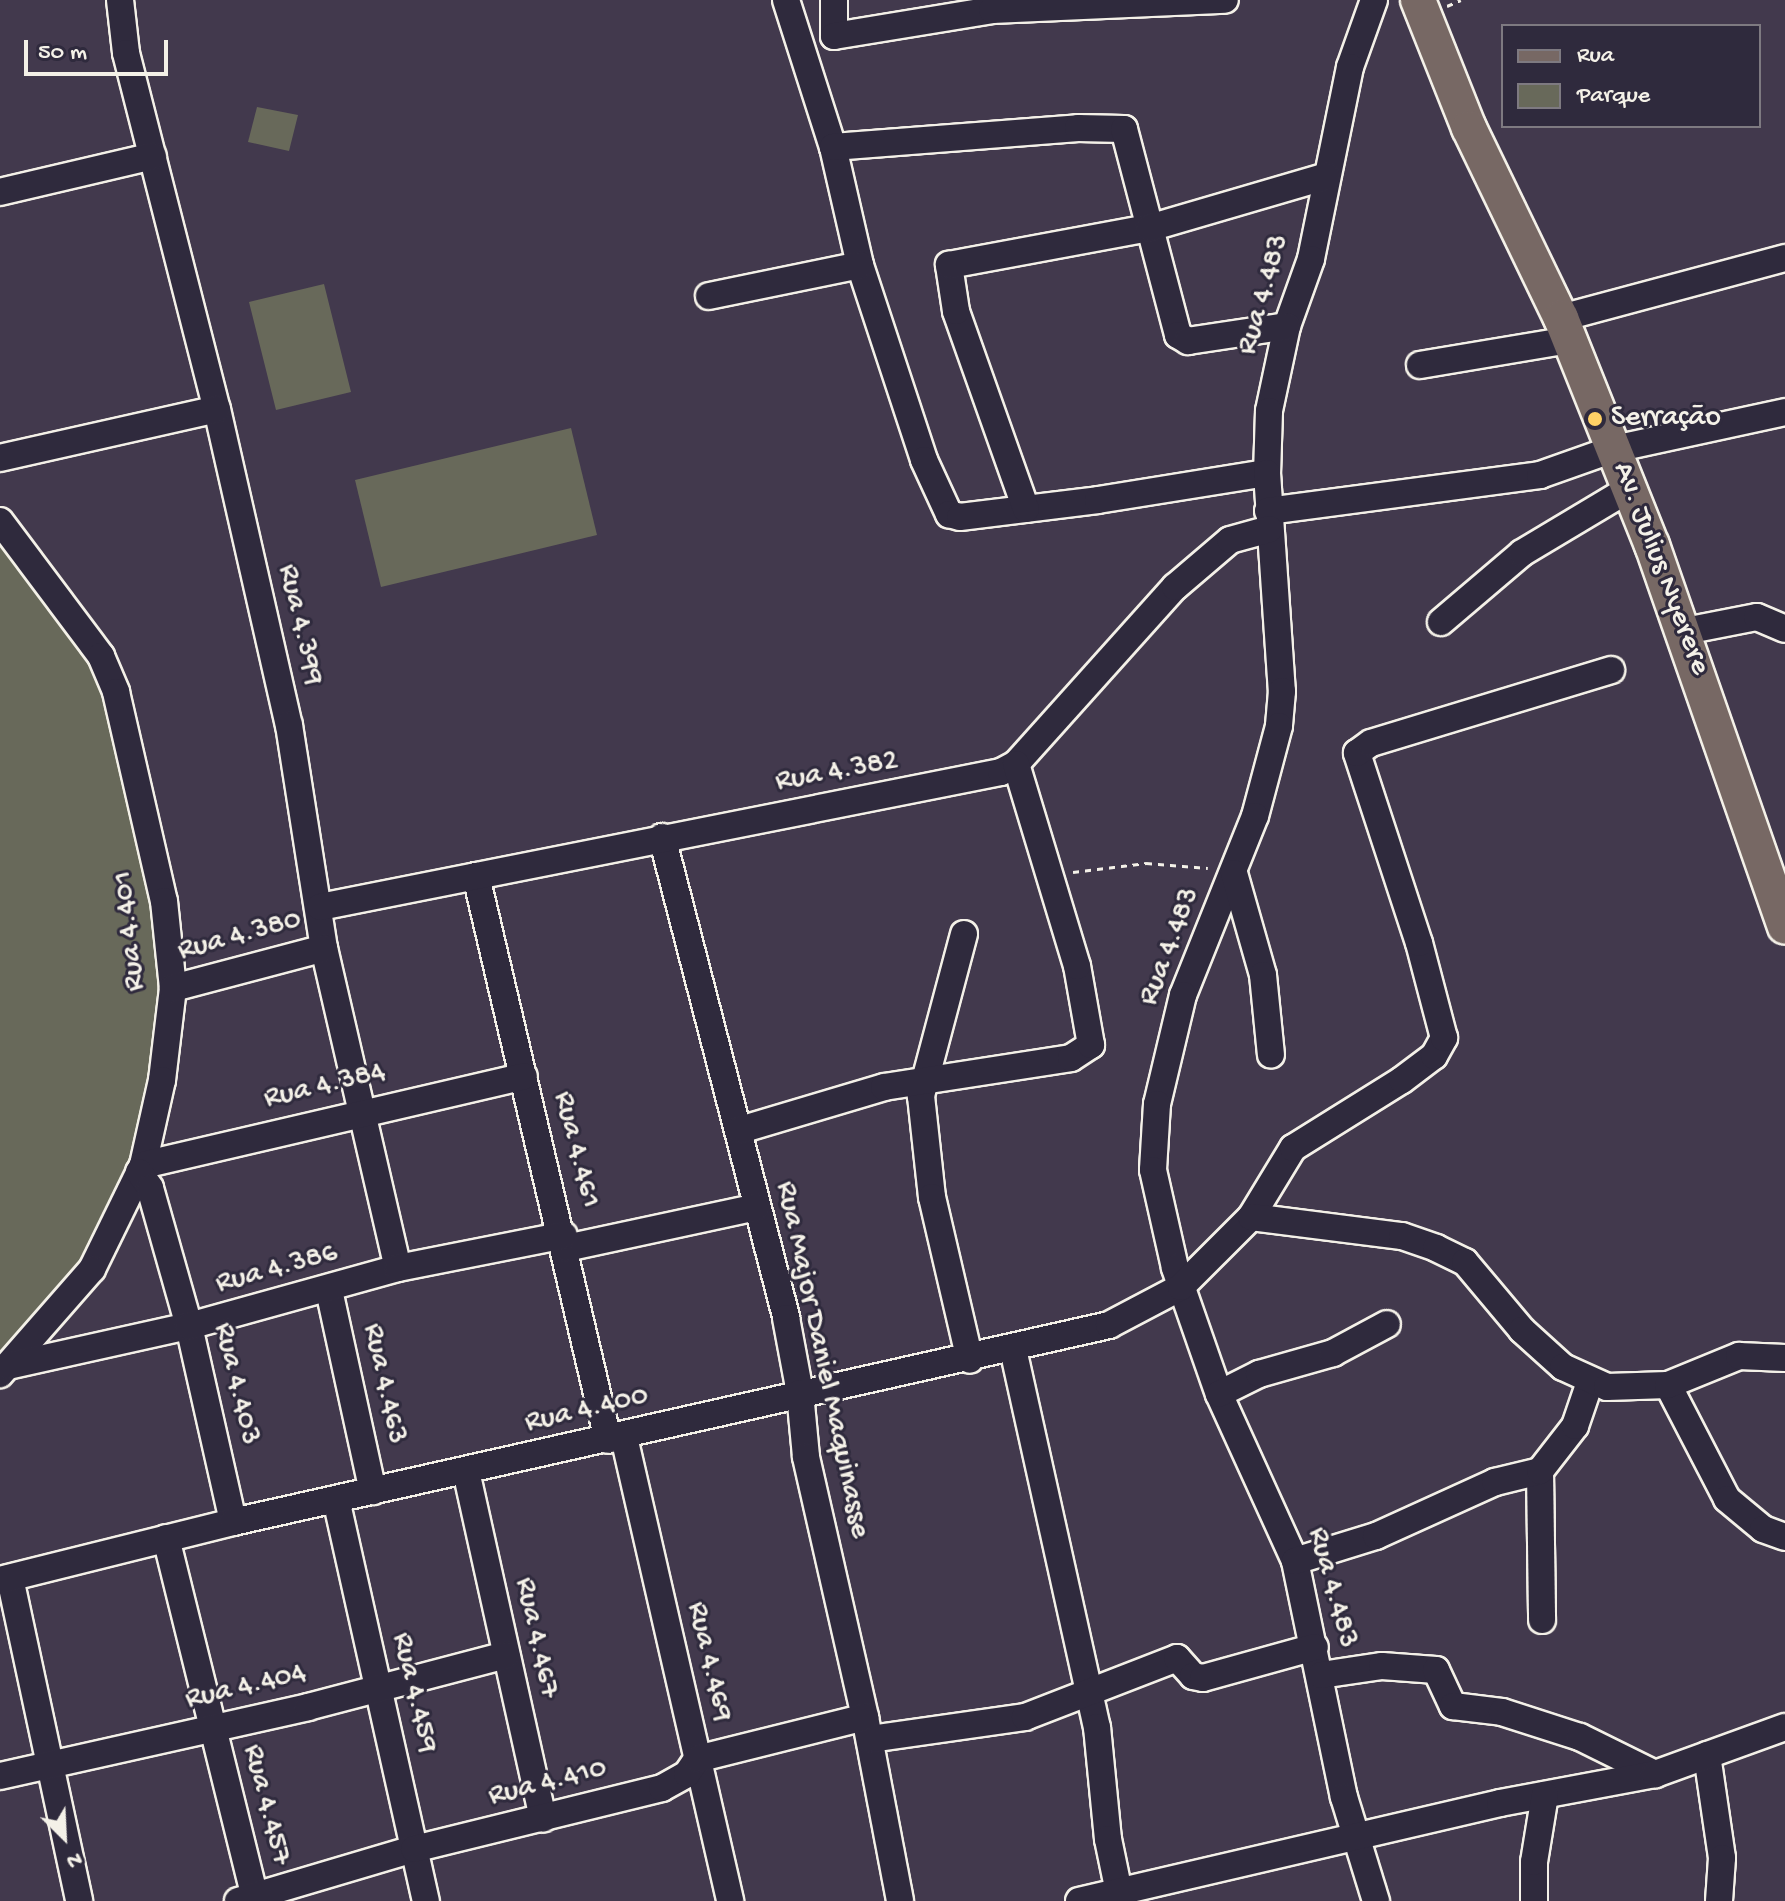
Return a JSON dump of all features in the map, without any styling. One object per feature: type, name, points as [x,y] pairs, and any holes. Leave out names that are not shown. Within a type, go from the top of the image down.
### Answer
[{"type":"main road","name":"Av. Julius Nyerere","points":[[1418,0],[1469,128],[1566,329],[1614,449],[1685,631],[1785,926]]},
{"type":"street","name":"Rua 4.399","points":[[120,0],[126,53],[217,409],[289,725],[320,907],[324,948],[398,1268]]},
{"type":"street","points":[[786,0],[833,147],[860,265],[944,508],[960,517],[1267,473]]},
{"type":"street","points":[[834,0],[834,36],[1028,4],[1225,0]]},
{"type":"street","name":"Rua 4.483","points":[[1374,0],[1350,67],[1311,259],[1287,326],[1269,411],[1269,520],[1282,691],[1279,726],[1271,768],[1234,873],[1183,995],[1157,1104],[1156,1191],[1181,1287],[1219,1394],[1295,1561],[1354,1836],[1376,1901]]},
{"type":"street","points":[[833,147],[1118,128],[1129,140],[1172,320],[1182,339],[1287,326]]},
{"type":"street","points":[[1,187],[153,156]]},
{"type":"street","points":[[1026,509],[956,311],[949,265],[1149,228],[1327,176]]},
{"type":"street","points":[[709,296],[860,265]]},
{"type":"street","points":[[1420,365],[1566,329],[1782,267]]},
{"type":"street","points":[[0,458],[217,409]]},
{"type":"street","name":"Rua 4.382","points":[[320,907],[662,837],[969,781],[1016,764],[1175,587],[1230,540],[1269,520],[1540,475],[1614,449],[1785,412]]},
{"type":"street","points":[[1441,622],[1522,553],[1629,489]]},
{"type":"street","name":"Rua 4.401","points":[[0,521],[101,656],[116,692],[164,901],[173,988],[162,1080],[141,1168],[92,1269],[4,1370]]},
{"type":"street","points":[[1685,631],[1757,617],[1785,629]]},
{"type":"street","name":"Rua 4.400","points":[[5,1579],[233,1522],[616,1438],[800,1393],[970,1360],[1109,1325],[1181,1287],[1251,1217],[1293,1148],[1402,1080],[1434,1056],[1444,1038],[1428,971],[1357,753],[1371,743],[1611,670]]},
{"type":"street","points":[[740,1130],[884,1087],[1071,1058],[1091,1045],[1089,1011],[1016,764]]},
{"type":"street","name":"Rua Major Daniel Maquinasse","points":[[662,837],[740,1130],[800,1393],[806,1457],[867,1728],[900,1901]]},
{"type":"street","points":[[1234,873],[1263,975],[1271,1055]]},
{"type":"street","name":"Rua 4.461","points":[[476,876],[616,1438]]},
{"type":"street","points":[[964,934],[922,1082],[932,1197],[970,1360]]},
{"type":"street","name":"Rua 4.380","points":[[173,988],[324,948]]},
{"type":"street","name":"Rua 4.384","points":[[141,1168],[362,1110],[524,1076]]},
{"type":"street","name":"Rua 4.403","points":[[141,1168],[153,1197],[189,1326],[233,1522]]},
{"type":"street","name":"Rua 4.386","points":[[4,1370],[329,1290],[398,1268],[757,1207]]},
{"type":"street","points":[[1251,1217],[1402,1236],[1455,1258],[1479,1276],[1539,1347],[1590,1382],[1633,1390],[1668,1385],[1739,1356],[1785,1358]]},
{"type":"street","name":"Rua 4.463","points":[[329,1290],[373,1491]]},
{"type":"street","points":[[1219,1394],[1259,1374],[1333,1353],[1387,1324]]},
{"type":"street","points":[[1013,1349],[1088,1690],[1119,1892]]},
{"type":"street","points":[[1542,1620],[1540,1471],[1575,1426],[1590,1382]]},
{"type":"street","points":[[1668,1385],[1727,1499],[1763,1529],[1785,1537]]},
{"type":"street","name":"Rua 4.469","points":[[616,1438],[730,1901]]},
{"type":"street","name":"Rua 4.467","points":[[466,1471],[543,1819]]},
{"type":"street","points":[[1295,1561],[1376,1536],[1513,1476],[1540,1471]]},
{"type":"street","name":"Rua 4.459","points":[[336,1499],[426,1901]]},
{"type":"street","name":"Rua 4.457","points":[[166,1538],[213,1729],[250,1900]]},
{"type":"street","points":[[5,1579],[79,1901]]},
{"type":"street","name":"Rua 4.410","points":[[250,1900],[414,1849],[662,1788],[687,1774],[697,1759],[867,1728],[1025,1717],[1177,1658],[1193,1676],[1203,1678],[1315,1647]]},
{"type":"street","name":"Rua 4.404","points":[[0,1776],[213,1729],[506,1655]]},
{"type":"street","points":[[1321,1675],[1382,1666],[1436,1670],[1453,1706],[1502,1712],[1580,1737],[1655,1774]]},
{"type":"street","points":[[1079,1901],[1354,1836],[1655,1774],[1785,1727]]},
{"type":"street","points":[[1707,1755],[1722,1858],[1719,1901]]},
{"type":"street","points":[[1534,1901],[1534,1862],[1545,1795]]},
{"type":"path","points":[[1049,877],[1146,863],[1184,862],[1234,873]]},
{"type":"green space","points":[[257,107],[298,115],[289,151],[248,142]]},
{"type":"green space","points":[[324,284],[351,392],[276,410],[249,302]]},
{"type":"green space","points":[[571,428],[597,535],[381,587],[355,480]]},
{"type":"green space","points":[[0,536],[101,656],[172,971],[155,1111],[104,1249],[0,1358]]},
{"type":"place","name":"Serração","points":[[1595,419]]}]
